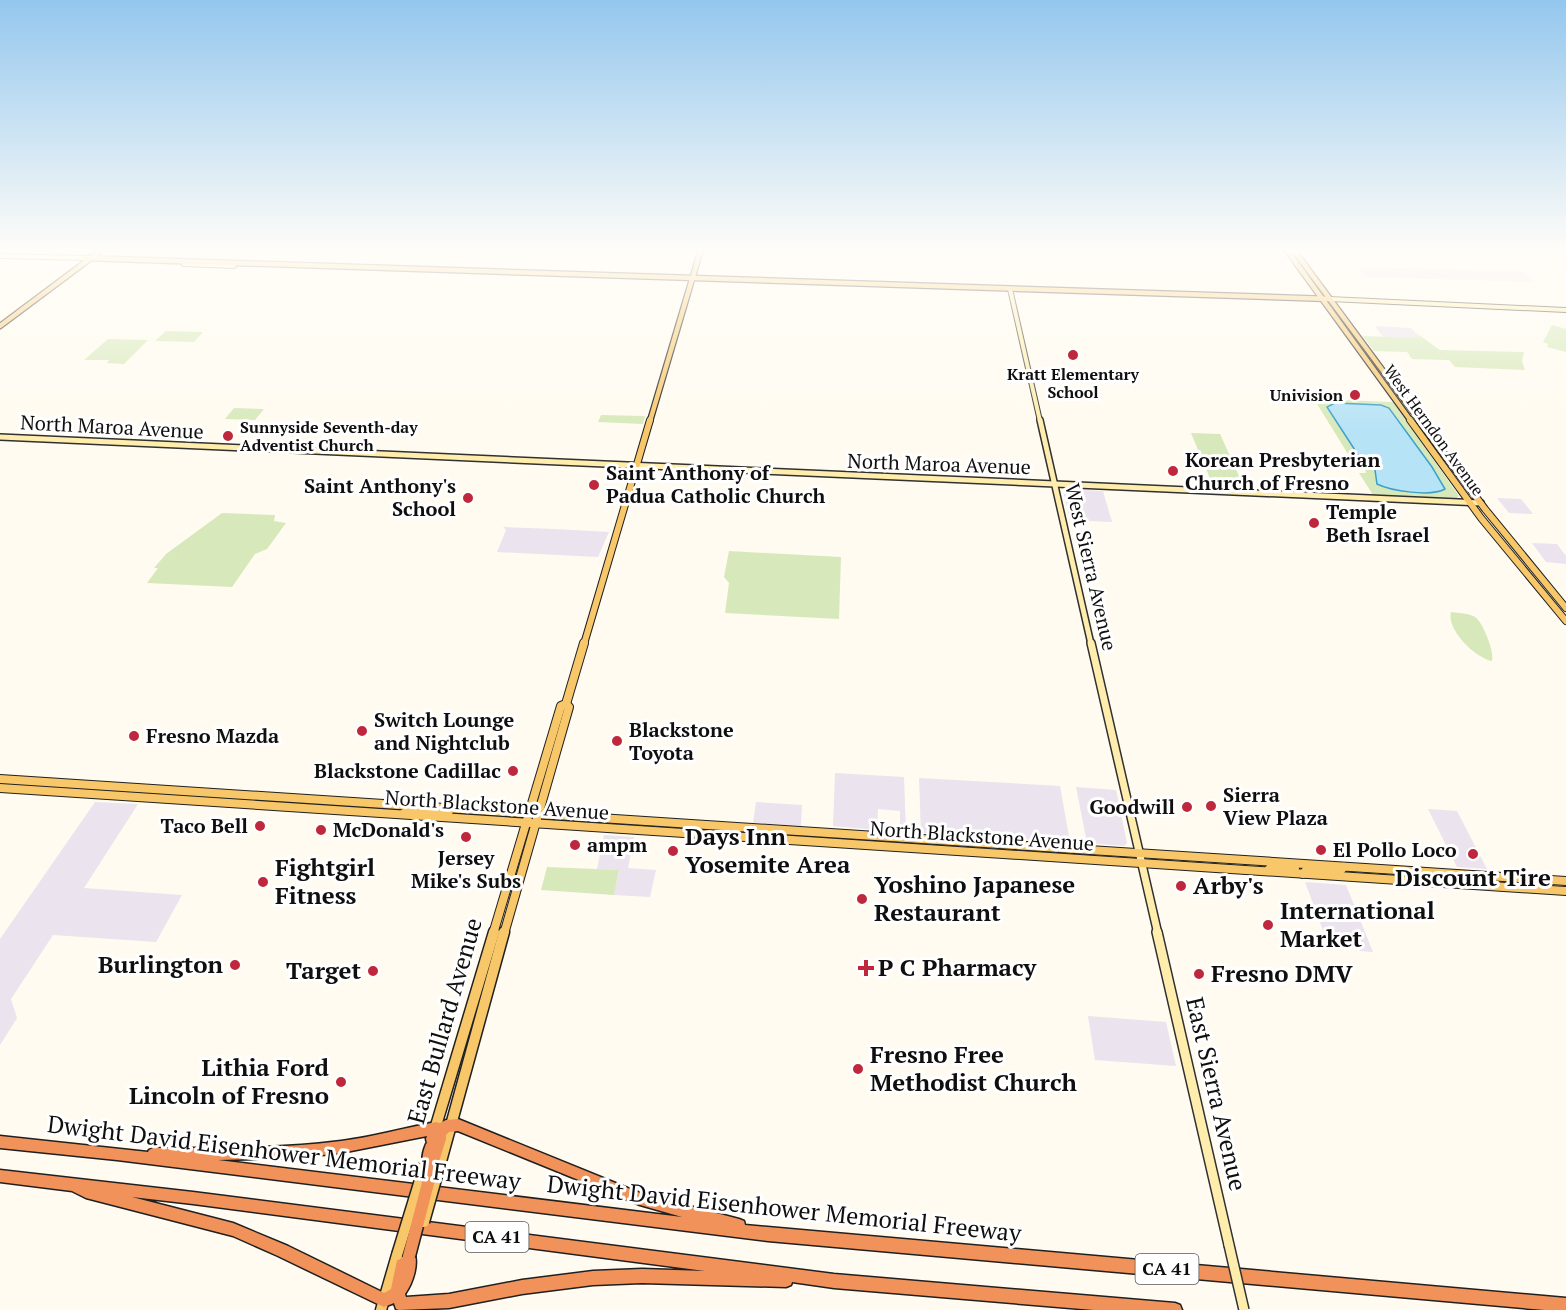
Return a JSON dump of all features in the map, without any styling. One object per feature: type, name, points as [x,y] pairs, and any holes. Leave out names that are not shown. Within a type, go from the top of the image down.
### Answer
[{"type":"highway","points":[[117,1154],[239,1154],[343,1147],[438,1134],[458,1125],[640,1199],[768,1234]]},
{"type":"highway","points":[[399,1302],[398,1277],[406,1256],[438,1134]]},
{"type":"highway","points":[[431,1164],[440,1139],[438,1134]]},
{"type":"highway","name":"Dwight David Eisenhower Memorial Freeway","points":[[0,1142],[117,1154],[768,1234],[1566,1305]]},
{"type":"highway","name":"CA 41","points":[[0,1176],[834,1281],[1175,1310]]},
{"type":"highway","points":[[71,1184],[86,1192],[233,1230],[283,1251],[383,1305],[399,1302],[449,1301],[522,1287],[593,1278],[642,1276],[834,1281]]},
{"type":"highway","points":[[399,1302],[407,1281],[406,1256]]},
{"type":"main road","points":[[0,321],[14,310]]},
{"type":"main road","points":[[0,326],[21,310]]},
{"type":"main road","points":[[555,758],[569,706],[566,704],[683,310]]},
{"type":"main road","name":"West Sierra Avenue","points":[[1016,310],[1139,853]]},
{"type":"main road","name":"West Herndon Avenue","points":[[1334,310],[1470,502],[1566,621]]},
{"type":"main road","name":"West Herndon Avenue","points":[[1335,310],[1480,503],[1566,608]]},
{"type":"main road","points":[[1539,310],[1566,311]]},
{"type":"main road","points":[[1549,310],[1566,311]]},
{"type":"main road","name":"North Maroa Avenue","points":[[0,437],[1480,503]]},
{"type":"main road","points":[[555,758],[552,753],[558,730],[556,721],[561,706],[566,704]]},
{"type":"main road","name":"East Bullard Avenue","points":[[438,1134],[556,721]]},
{"type":"main road","name":"East Bullard Avenue","points":[[438,1134],[537,824],[555,758]]},
{"type":"main road","name":"North Blackstone Avenue","points":[[0,779],[475,808],[1566,881]]},
{"type":"main road","name":"North Blackstone Avenue","points":[[0,788],[1566,891]]},
{"type":"main road","points":[[353,811],[361,808],[390,809],[400,805]]},
{"type":"main road","points":[[402,814],[411,810],[440,811],[475,808]]},
{"type":"main road","points":[[782,839],[797,836],[823,838],[831,833]]},
{"type":"main road","points":[[831,843],[836,838],[856,839],[861,835]]},
{"type":"main road","name":"East Sierra Avenue","points":[[1139,853],[1244,1310]]},
{"type":"main road","points":[[1267,872],[1271,867],[1295,868],[1295,864]]},
{"type":"main road","points":[[1303,874],[1307,869],[1340,872],[1344,867]]},
{"type":"main road","points":[[383,1305],[406,1256]]},
{"type":"shaded area","points":[[1375,326],[1411,328],[1420,338],[1383,337]]},
{"type":"shaded area","points":[[1065,489],[1103,491],[1112,522],[1070,520],[1063,491]]},
{"type":"shaded area","points":[[1497,498],[1521,499],[1533,514],[1509,513]]},
{"type":"shaded area","points":[[503,527],[609,532],[598,557],[497,552],[506,530]]},
{"type":"shaded area","points":[[1532,543],[1557,544],[1566,556],[1566,564],[1546,562]]},
{"type":"shaded area","points":[[835,773],[904,777],[906,831],[900,831],[900,811],[878,809],[877,830],[833,826]]},
{"type":"shaded area","points":[[919,778],[1060,786],[1070,842],[921,833]]},
{"type":"shaded area","points":[[1076,787],[1116,790],[1127,843],[1124,846],[1087,843]]},
{"type":"shaded area","points":[[95,802],[138,804],[84,888],[182,895],[156,942],[53,935],[11,999],[17,1018],[0,1045],[0,939]]},
{"type":"shaded area","points":[[756,802],[802,805],[801,826],[753,823]]},
{"type":"shaded area","points":[[1428,809],[1457,811],[1487,869],[1457,867]]},
{"type":"shaded area","points":[[604,835],[634,837],[628,868],[656,870],[650,897],[614,895],[619,870],[597,869]]},
{"type":"shaded area","points":[[1305,882],[1346,885],[1373,952],[1360,951],[1354,935],[1324,933]]},
{"type":"shaded area","points":[[1088,1016],[1166,1022],[1176,1066],[1095,1060]]},
{"type":"green space","points":[[1552,325],[1566,329],[1566,352],[1547,347],[1548,344],[1543,342]]},
{"type":"green space","points":[[166,331],[203,332],[194,342],[155,341]]},
{"type":"green space","points":[[1416,333],[1440,350],[1524,352],[1522,361],[1525,370],[1455,367],[1449,360],[1412,359],[1407,352],[1374,351],[1363,336],[1420,338]]},
{"type":"green space","points":[[108,339],[148,340],[124,364],[107,363],[109,360],[84,360]]},
{"type":"green space","points":[[1314,399],[1393,402],[1459,496],[1456,498],[1373,495],[1359,473],[1366,473],[1365,469],[1356,467]]},
{"type":"green space","points":[[234,408],[264,409],[255,420],[225,419]]},
{"type":"green space","points":[[601,415],[645,416],[643,424],[598,422]]},
{"type":"green space","points":[[1191,433],[1220,434],[1245,489],[1214,488]]},
{"type":"green space","points":[[222,513],[275,515],[274,521],[286,523],[267,549],[255,554],[232,587],[147,583],[158,568],[154,568],[166,554]]},
{"type":"green space","points":[[729,551],[841,557],[839,619],[725,613],[729,583],[724,577]]},
{"type":"green space","points":[[1451,612],[1470,615],[1478,620],[1490,645],[1492,661],[1485,659],[1463,642],[1453,626]]},
{"type":"green space","points":[[547,867],[619,870],[614,895],[541,890]]},
{"type":"water","points":[[1335,403],[1381,405],[1389,408],[1432,467],[1445,489],[1430,493],[1411,492],[1377,484],[1375,470],[1360,458],[1327,407]]},
{"type":"place","name":"Kratt Elementary School","points":[[1073,355]]},
{"type":"place","name":"Univision","points":[[1355,395]]},
{"type":"place","name":"Sunnyside Seventh-day Adventist Church","points":[[228,436]]},
{"type":"place","name":"Korean Presbyterian Church of Fresno","points":[[1173,471]]},
{"type":"place","name":"Saint Anthony of Padua Catholic Church","points":[[594,485]]},
{"type":"place","name":"Saint Anthony's School","points":[[468,498]]},
{"type":"place","name":"Temple Beth Israel","points":[[1314,523]]},
{"type":"place","name":"Switch Lounge and Nightclub","points":[[362,731]]},
{"type":"place","name":"Fresno Mazda","points":[[134,736]]},
{"type":"place","name":"Blackstone Toyota","points":[[617,741]]},
{"type":"place","name":"Blackstone Cadillac","points":[[513,771]]},
{"type":"place","name":"Sierra View Plaza","points":[[1211,806]]},
{"type":"place","name":"Goodwill","points":[[1187,807]]},
{"type":"place","name":"Taco Bell","points":[[260,826]]},
{"type":"place","name":"McDonald's","points":[[321,830]]},
{"type":"place","name":"Jersey Mike's Subs","points":[[466,837]]},
{"type":"place","name":"ampm","points":[[575,845]]},
{"type":"place","name":"El Pollo Loco","points":[[1321,850]]},
{"type":"place","name":"Days Inn Yosemite Area","points":[[673,851]]},
{"type":"place","name":"Discount Tire","points":[[1473,854]]},
{"type":"place","name":"Fightgirl Fitness","points":[[263,882]]},
{"type":"place","name":"Arby's","points":[[1181,886]]},
{"type":"place","name":"Yoshino Japanese Restaurant","points":[[862,899]]},
{"type":"place","name":"International Market","points":[[1268,925]]},
{"type":"place","name":"Burlington","points":[[235,965]]},
{"type":"place","name":"P C Pharmacy","points":[[866,968]]},
{"type":"place","name":"Target","points":[[373,971]]},
{"type":"place","name":"Fresno DMV","points":[[1199,974]]},
{"type":"place","name":"Fresno Free Methodist Church","points":[[858,1069]]},
{"type":"place","name":"Lithia Ford Lincoln of Fresno","points":[[341,1082]]}]
